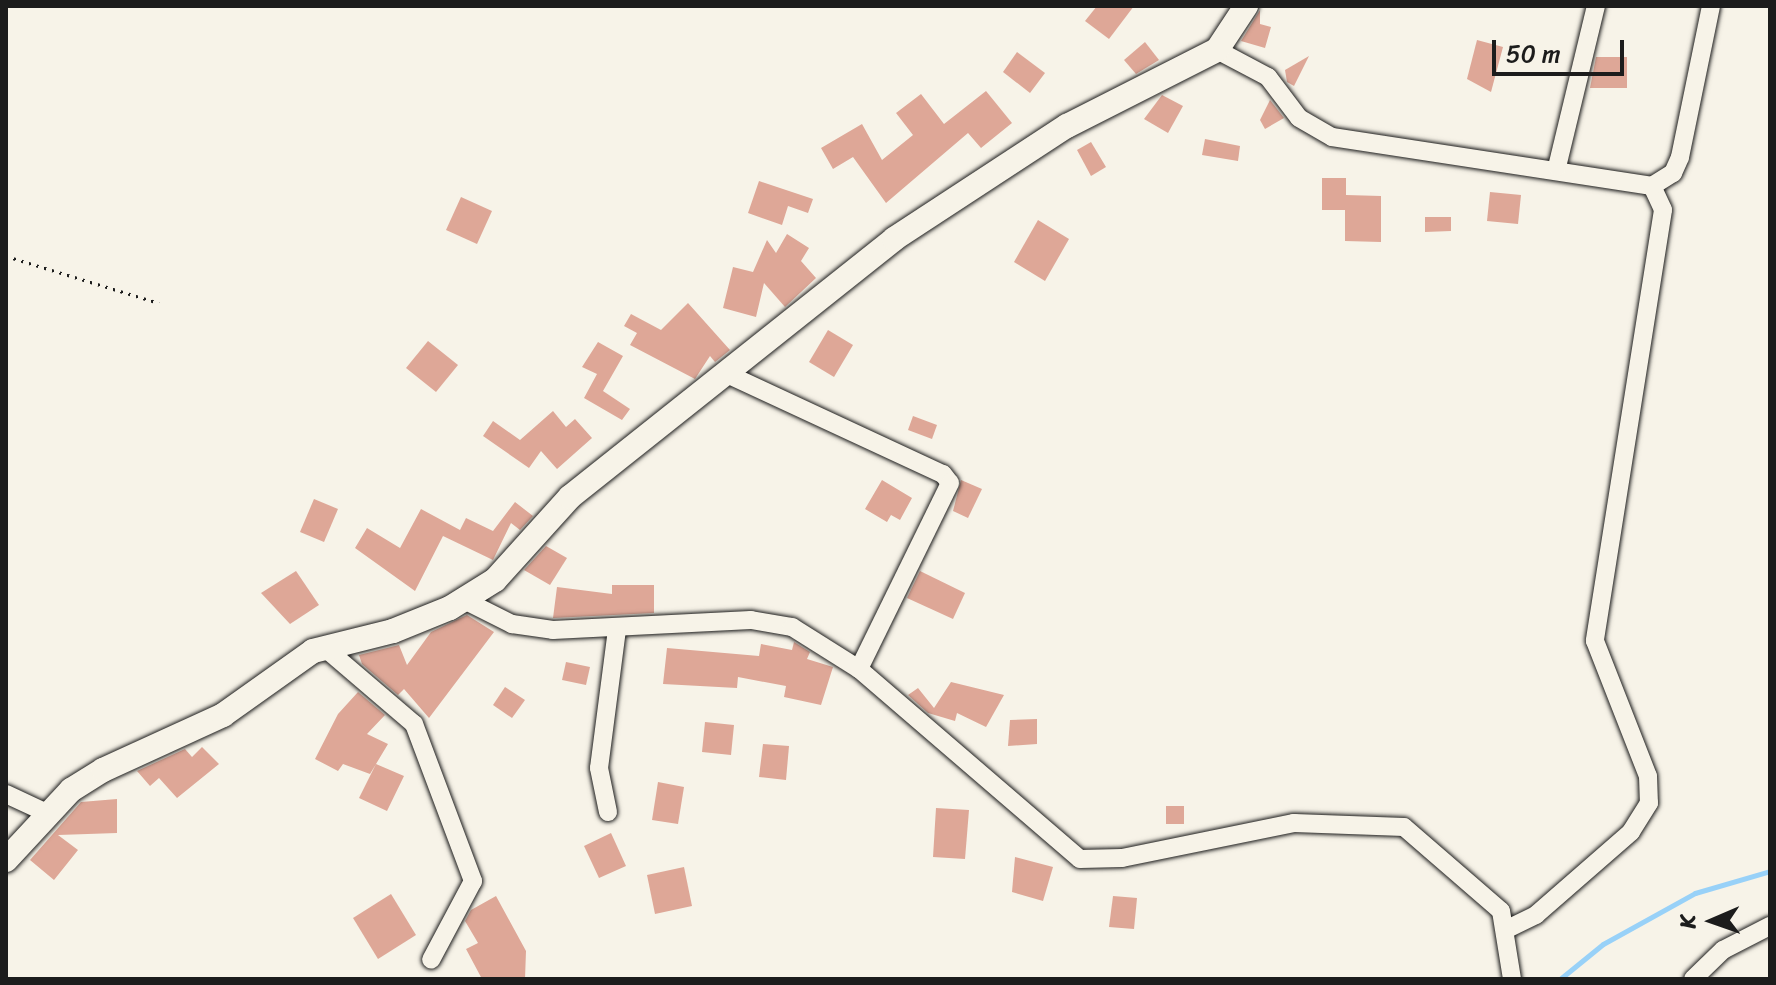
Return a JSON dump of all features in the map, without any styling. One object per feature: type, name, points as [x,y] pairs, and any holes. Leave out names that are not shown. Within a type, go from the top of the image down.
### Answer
[{"type":"street","points":[[6,860],[49,814],[103,770],[223,715],[287,667],[325,648],[393,631],[464,600],[495,580],[570,497],[725,373],[981,179],[1067,126],[1217,50],[1246,6]]},
{"type":"street","points":[[1557,167],[1596,6]]},
{"type":"street","points":[[1217,50],[1268,77],[1299,118],[1332,137],[1557,167],[1652,186],[1673,173],[1680,157],[1711,6]]},
{"type":"street","points":[[1507,929],[1536,915],[1631,832],[1649,803],[1648,776],[1595,641],[1663,219],[1652,186]]},
{"type":"street","points":[[725,373],[943,474],[950,483],[859,669]]},
{"type":"street","points":[[464,600],[512,624],[617,629],[775,621],[859,669],[1080,859],[1122,858],[1294,823],[1385,823],[1404,827],[1490,896],[1507,929],[1512,979]]},
{"type":"street","points":[[608,812],[599,768],[617,629]]},
{"type":"street","points":[[325,648],[414,724],[473,881],[431,960]]},
{"type":"street","points":[[6,794],[49,814]]},
{"type":"street","points":[[1693,979],[1723,950],[1770,926]]},
{"type":"path","points":[[6,256],[159,303]]},
{"type":"building","points":[[1097,6],[1134,6],[1109,39],[1085,21]]},
{"type":"building","points":[[1260,10],[1260,24],[1271,27],[1265,48],[1241,41]]},
{"type":"building","points":[[1477,40],[1503,47],[1491,92],[1467,79]]},
{"type":"building","points":[[1145,42],[1159,60],[1136,74],[1124,60]]},
{"type":"building","points":[[1017,52],[1045,73],[1030,93],[1003,72]]},
{"type":"building","points":[[1309,56],[1294,86],[1287,82],[1285,70]]},
{"type":"building","points":[[1596,57],[1627,57],[1627,88],[1590,88]]},
{"type":"building","points":[[986,91],[1012,123],[981,148],[968,133],[886,203],[853,157],[833,169],[821,148],[862,124],[882,160],[913,135],[896,113],[921,94],[944,124]]},
{"type":"building","points":[[1162,95],[1183,106],[1168,133],[1144,119]]},
{"type":"building","points":[[1270,100],[1284,118],[1265,129],[1260,120]]},
{"type":"building","points":[[1205,139],[1240,146],[1238,161],[1202,155]]},
{"type":"building","points":[[1091,142],[1106,167],[1091,176],[1077,150]]},
{"type":"building","points":[[1322,178],[1346,178],[1346,195],[1381,196],[1381,242],[1345,241],[1345,210],[1322,210]]},
{"type":"building","points":[[759,181],[813,199],[808,213],[788,206],[782,225],[748,213]]},
{"type":"building","points":[[1490,192],[1521,195],[1518,224],[1487,221]]},
{"type":"building","points":[[461,197],[492,211],[477,244],[446,230]]},
{"type":"building","points":[[1425,217],[1451,217],[1451,231],[1425,232]]},
{"type":"building","points":[[1038,220],[1069,239],[1045,281],[1014,262]]},
{"type":"building","points":[[787,234],[809,248],[801,261],[816,278],[785,307],[764,283],[756,317],[723,308],[733,267],[753,272],[767,240],[776,253]]},
{"type":"building","points":[[688,303],[730,350],[715,362],[710,356],[695,379],[630,345],[637,333],[624,326],[631,314],[661,330]]},
{"type":"building","points":[[828,330],[853,345],[834,377],[809,362]]},
{"type":"building","points":[[428,341],[458,365],[436,392],[406,368]]},
{"type":"building","points":[[598,342],[623,356],[603,391],[630,409],[622,420],[584,398],[597,374],[582,367]]},
{"type":"building","points":[[553,411],[566,427],[575,419],[592,438],[557,469],[541,451],[529,468],[483,436],[493,421],[520,440]]},
{"type":"building","points":[[913,416],[937,425],[932,439],[908,430]]},
{"type":"building","points":[[882,480],[912,498],[900,520],[891,515],[887,522],[865,509]]},
{"type":"building","points":[[961,480],[982,489],[968,518],[953,511]]},
{"type":"building","points":[[314,499],[338,509],[324,542],[300,532]]},
{"type":"building","points":[[515,502],[533,516],[520,530],[511,523],[493,560],[443,536],[415,591],[355,548],[367,528],[400,548],[421,509],[460,530],[466,518],[493,531]]},
{"type":"building","points":[[546,546],[567,558],[550,585],[524,570]]},
{"type":"building","points":[[296,571],[319,605],[290,624],[261,593]]},
{"type":"building","points":[[920,571],[965,593],[953,619],[907,598]]},
{"type":"building","points":[[612,585],[654,585],[654,613],[553,618],[557,587],[612,594]]},
{"type":"building","points":[[467,615],[494,632],[429,718],[404,689],[398,695],[362,664],[359,655],[399,645],[407,665],[431,632]]},
{"type":"building","points":[[794,642],[810,652],[807,659],[833,667],[821,705],[784,697],[786,686],[738,677],[737,688],[663,684],[667,648],[759,656],[761,644],[792,650]]},
{"type":"building","points":[[566,662],[590,667],[586,685],[562,680]]},
{"type":"building","points":[[951,682],[1004,695],[986,727],[957,713],[955,721],[928,713],[908,695],[918,688],[934,708]]},
{"type":"building","points":[[505,687],[525,700],[512,718],[493,705]]},
{"type":"building","points":[[358,692],[385,715],[367,734],[388,744],[370,774],[343,764],[338,771],[315,759],[338,714]]},
{"type":"building","points":[[1037,719],[1037,744],[1008,746],[1010,720]]},
{"type":"building","points":[[705,722],[734,725],[731,755],[702,752]]},
{"type":"building","points":[[763,744],[789,746],[786,780],[759,777]]},
{"type":"building","points":[[202,747],[219,764],[177,798],[159,778],[150,786],[137,771],[185,749],[192,757]]},
{"type":"building","points":[[376,764],[404,776],[387,811],[359,798]]},
{"type":"building","points":[[658,782],[684,787],[678,824],[652,820]]},
{"type":"building","points":[[117,799],[117,833],[58,835],[78,850],[54,880],[30,860],[81,802]]},
{"type":"building","points":[[1166,806],[1184,806],[1184,824],[1166,824]]},
{"type":"building","points":[[936,808],[969,810],[965,859],[933,857]]},
{"type":"building","points":[[611,833],[626,866],[599,878],[584,846]]},
{"type":"building","points":[[1015,857],[1053,867],[1043,901],[1012,892]]},
{"type":"building","points":[[684,867],[692,906],[655,914],[647,875]]},
{"type":"building","points":[[391,894],[416,935],[378,959],[353,918]]},
{"type":"building","points":[[496,896],[526,951],[525,979],[482,979],[466,949],[478,943],[465,921],[471,910]]},
{"type":"building","points":[[1113,896],[1137,898],[1134,929],[1109,927]]},
{"type":"waterway","points":[[1560,979],[1603,944],[1695,893],[1770,871]]}]
